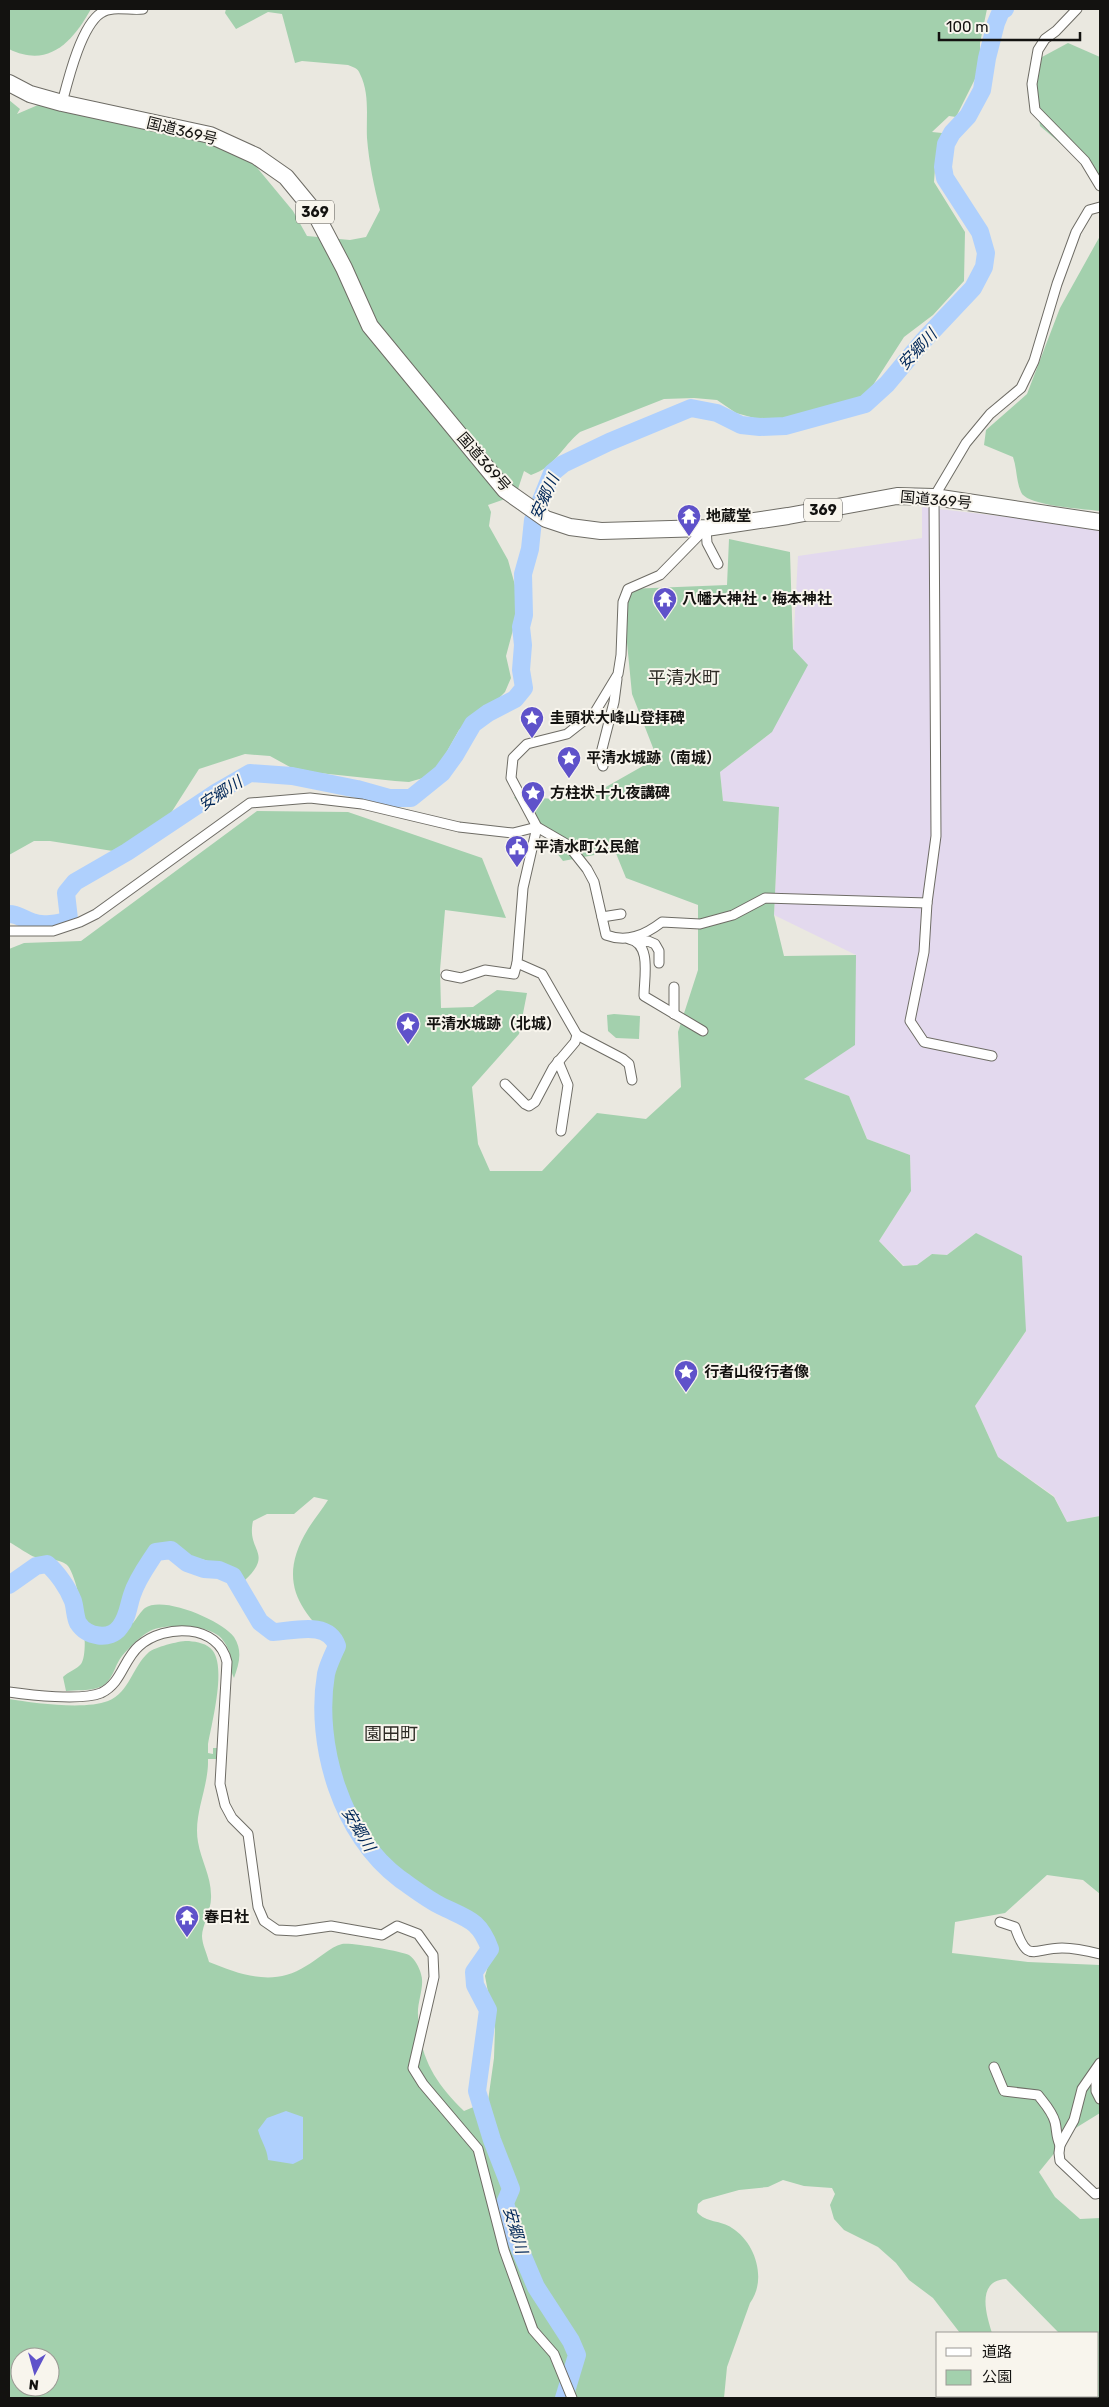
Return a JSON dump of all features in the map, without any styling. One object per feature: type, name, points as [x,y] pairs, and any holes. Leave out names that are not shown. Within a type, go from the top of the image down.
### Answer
[{"type":"highway","name":"国道369号","points":[[9,83],[30,94],[62,103],[210,135],[256,156],[286,177],[314,211],[344,268],[370,326],[507,491],[546,519],[570,527],[601,531],[706,528],[788,516],[897,496],[934,498],[1100,522]]},
{"type":"street","points":[[62,103],[75,58],[88,29],[100,13],[109,10],[143,9]]},
{"type":"street","points":[[1077,9],[1068,21],[1045,39],[1038,50],[1032,84],[1035,110],[1085,161],[1100,186]]},
{"type":"street","points":[[992,1056],[924,1042],[910,1021],[924,952],[927,903],[936,836],[934,498],[966,443],[990,414],[1021,388],[1034,361],[1057,284],[1076,232],[1089,210],[1100,207]]},
{"type":"street","points":[[706,528],[707,543],[718,564]]},
{"type":"street","points":[[603,766],[600,757],[614,702],[621,655],[623,602],[628,590],[660,574],[706,528]]},
{"type":"street","points":[[618,674],[595,712],[567,734],[527,744],[513,758],[511,778],[537,827],[568,845],[594,882],[606,935],[615,938],[627,938],[652,931],[662,922],[691,925],[722,919],[765,898],[927,903]]},
{"type":"street","points":[[9,931],[53,931],[80,922],[96,914],[250,803],[310,798],[362,804],[459,828],[513,833],[537,827]]},
{"type":"street","points":[[446,975],[461,978],[485,970],[514,974],[517,963],[524,888],[537,827]]},
{"type":"street","points":[[602,917],[622,914]]},
{"type":"street","points":[[627,938],[639,943],[648,942],[655,944],[659,951],[659,963]]},
{"type":"street","points":[[639,943],[645,957],[644,996],[703,1031]]},
{"type":"street","points":[[517,963],[542,974],[578,1035],[623,1059],[629,1064],[632,1080]]},
{"type":"street","points":[[674,987],[674,1014]]},
{"type":"street","points":[[505,1084],[524,1104],[530,1106],[558,1061],[575,1042],[578,1035]]},
{"type":"street","points":[[558,1061],[568,1085],[561,1131]]},
{"type":"street","points":[[9,1692],[64,1696],[100,1693],[118,1679],[134,1652],[151,1639],[178,1631],[202,1632],[218,1642],[226,1654],[228,1662],[220,1784],[225,1805],[232,1818],[248,1834],[254,1859],[257,1901],[264,1922],[277,1930],[296,1931],[331,1926],[382,1935],[397,1926],[418,1934],[433,1955],[434,1977],[413,2068],[422,2084],[478,2149],[504,2250],[533,2330],[554,2354],[571,2397]]},
{"type":"street","points":[[1000,1922],[1015,1926],[1020,1942],[1027,1951],[1060,1948],[1100,1954]]},
{"type":"street","points":[[1098,2066],[1096,2091],[1100,2099]]},
{"type":"street","points":[[1060,2145],[1074,2120],[1082,2089],[1098,2066]]},
{"type":"street","points":[[994,2067],[1004,2091],[1038,2094],[1048,2107],[1055,2121],[1056,2137],[1060,2145],[1060,2161],[1095,2194],[1100,2193]]},
{"type":"shaded area","points":[[922,507],[1100,528],[1100,1516],[1067,1522],[1054,1496],[998,1457],[975,1406],[1026,1331],[976,1233],[947,1255],[932,1254],[917,1265],[904,1266],[879,1241],[911,1191],[910,1155],[867,1139],[849,1096],[804,1079],[856,955],[774,915],[779,807],[723,801],[720,772],[772,732],[793,649],[798,556],[922,538]]},
{"type":"green space","points":[[9,9],[91,9],[68,41],[48,54],[36,56],[9,49]]},
{"type":"green space","points":[[226,9],[987,9],[980,43],[980,65],[975,79],[956,117],[949,116],[932,132],[942,133],[945,137],[935,168],[934,182],[965,232],[964,281],[933,315],[904,337],[866,396],[860,400],[786,418],[758,419],[736,413],[717,400],[694,398],[664,399],[580,432],[552,462],[539,472],[531,475],[524,471],[516,495],[488,505],[491,512],[489,526],[508,560],[518,596],[518,611],[506,656],[511,678],[505,692],[499,698],[480,709],[459,730],[436,771],[430,776],[409,782],[319,773],[290,767],[270,756],[245,754],[199,769],[169,816],[119,852],[50,841],[34,841],[9,855],[9,100],[20,109],[17,114],[38,105],[192,136],[254,164],[293,211],[307,236],[350,240],[366,237],[380,210],[368,147],[365,89],[358,70],[348,65],[302,61],[295,63],[282,14],[268,12],[236,29],[225,13]]},
{"type":"green space","points":[[1068,43],[1100,57],[1100,177],[1040,126],[1035,91],[1042,57]]},
{"type":"green space","points":[[1100,236],[1100,511],[1044,504],[1025,497],[1019,488],[1013,457],[984,445],[986,430],[1027,394],[1060,308]]},
{"type":"green space","points":[[729,539],[790,552],[793,649],[808,665],[772,732],[720,772],[723,801],[779,807],[774,915],[784,956],[856,955],[855,1045],[804,1079],[849,1096],[867,1139],[910,1155],[911,1191],[879,1241],[903,1266],[917,1265],[932,1254],[947,1255],[976,1233],[1022,1256],[1026,1331],[975,1406],[998,1457],[1054,1497],[1067,1522],[1100,1516],[1100,1894],[1083,1880],[1047,1875],[1005,1913],[955,1922],[952,1953],[1028,1962],[1100,1965],[1100,2113],[1074,2129],[1039,2172],[1055,2197],[1080,2219],[1100,2218],[1100,2398],[1078,2397],[1099,2397],[1099,2332],[1058,2332],[1006,2279],[997,2281],[990,2286],[987,2292],[987,2317],[992,2332],[959,2332],[933,2298],[909,2280],[896,2263],[878,2247],[844,2230],[834,2219],[830,2205],[835,2194],[832,2188],[804,2186],[783,2180],[768,2187],[739,2190],[703,2200],[698,2204],[697,2212],[701,2216],[728,2225],[747,2243],[753,2252],[758,2273],[758,2284],[755,2294],[727,2367],[724,2398],[9,2398],[9,1699],[59,1705],[98,1704],[108,1701],[121,1692],[143,1658],[152,1650],[168,1644],[185,1641],[199,1642],[208,1646],[217,1659],[218,1683],[208,1753],[213,1754],[213,1748],[217,1748],[216,1759],[208,1759],[197,1832],[199,1849],[211,1888],[211,1901],[202,1936],[209,1962],[245,1975],[270,1977],[294,1972],[342,1944],[376,1947],[409,1955],[417,1963],[422,1979],[418,2015],[419,2030],[425,2056],[437,2079],[464,2111],[488,2101],[494,2058],[495,2029],[485,1976],[493,1949],[492,1935],[483,1923],[418,1886],[385,1856],[359,1822],[339,1786],[328,1707],[335,1643],[310,1618],[301,1605],[293,1578],[294,1563],[299,1547],[308,1529],[328,1500],[314,1497],[294,1514],[267,1514],[253,1521],[252,1531],[259,1557],[258,1564],[244,1581],[224,1567],[193,1557],[162,1557],[145,1564],[120,1621],[133,1623],[145,1608],[154,1605],[178,1607],[206,1617],[228,1631],[237,1642],[239,1658],[234,1678],[229,1651],[222,1639],[208,1630],[177,1626],[157,1628],[142,1636],[122,1656],[111,1678],[104,1685],[92,1689],[66,1691],[63,1677],[81,1664],[85,1644],[80,1599],[72,1574],[65,1563],[33,1556],[9,1542],[9,949],[24,943],[81,941],[257,811],[348,812],[482,858],[506,918],[445,910],[440,970],[441,1008],[473,1007],[497,990],[527,993],[519,1034],[472,1087],[478,1144],[490,1171],[542,1171],[597,1113],[646,1119],[681,1087],[678,1032],[698,970],[698,905],[626,878],[615,851],[563,861],[514,797],[583,800],[657,758],[632,694],[623,602],[628,589],[727,585]]},
{"type":"green space","points":[[607,1015],[640,1016],[639,1039],[616,1038],[608,1031]]},
{"type":"water","points":[[286,2111],[303,2117],[303,2159],[293,2164],[268,2160],[258,2130],[267,2118]]},
{"type":"waterway","name":"安郷川","points":[[9,914],[40,924],[56,923],[69,919],[66,893],[75,882],[127,852],[217,792],[250,773],[292,776],[357,789],[389,798],[411,798],[442,773],[473,724],[488,713],[515,699],[524,688],[521,670],[523,645],[521,627],[524,615],[523,574],[530,549],[533,520],[552,473],[563,464],[609,442],[691,408],[717,413],[741,425],[760,427],[785,426],[865,404],[887,384],[923,341],[973,288],[984,267],[986,253],[980,232],[945,178],[943,167],[946,144],[952,133],[968,116],[982,90],[987,58],[996,23],[1001,11],[1005,9]]},
{"type":"waterway","name":"安郷川","points":[[9,1585],[36,1566],[47,1564],[68,1591],[73,1601],[76,1618],[82,1628],[87,1632],[105,1636],[116,1631],[123,1623],[132,1595],[142,1573],[156,1552],[171,1550],[187,1563],[204,1569],[219,1570],[233,1576],[260,1622],[273,1632],[309,1629],[318,1630],[333,1638],[337,1646],[326,1674],[323,1701],[324,1730],[329,1759],[337,1787],[348,1814],[362,1839],[380,1861],[400,1879],[425,1897],[471,1921],[481,1931],[490,1949],[474,1972],[475,1985],[488,2010],[477,2091],[492,2140],[511,2189],[505,2203],[516,2240],[536,2287],[571,2341],[577,2355],[564,2398]]},
{"type":"place","name":"地蔵堂","points":[[689,537]]},
{"type":"place","name":"八幡大神社・梅本神社","points":[[665,620]]},
{"type":"place","name":"圭頭状大峰山登拝碑","points":[[532,739]]},
{"type":"place","name":"平清水城跡（南城）","points":[[569,779]]},
{"type":"place","name":"方柱状十九夜講碑","points":[[533,814]]},
{"type":"place","name":"平清水町公民館","points":[[517,868]]},
{"type":"place","name":"平清水城跡（北城）","points":[[408,1045]]},
{"type":"place","name":"行者山役行者像","points":[[686,1393]]},
{"type":"place","name":"春日社","points":[[187,1938]]},
{"type":"district","name":"平清水町","points":[[684,678]]},
{"type":"district","name":"園田町","points":[[391,1734]]}]
